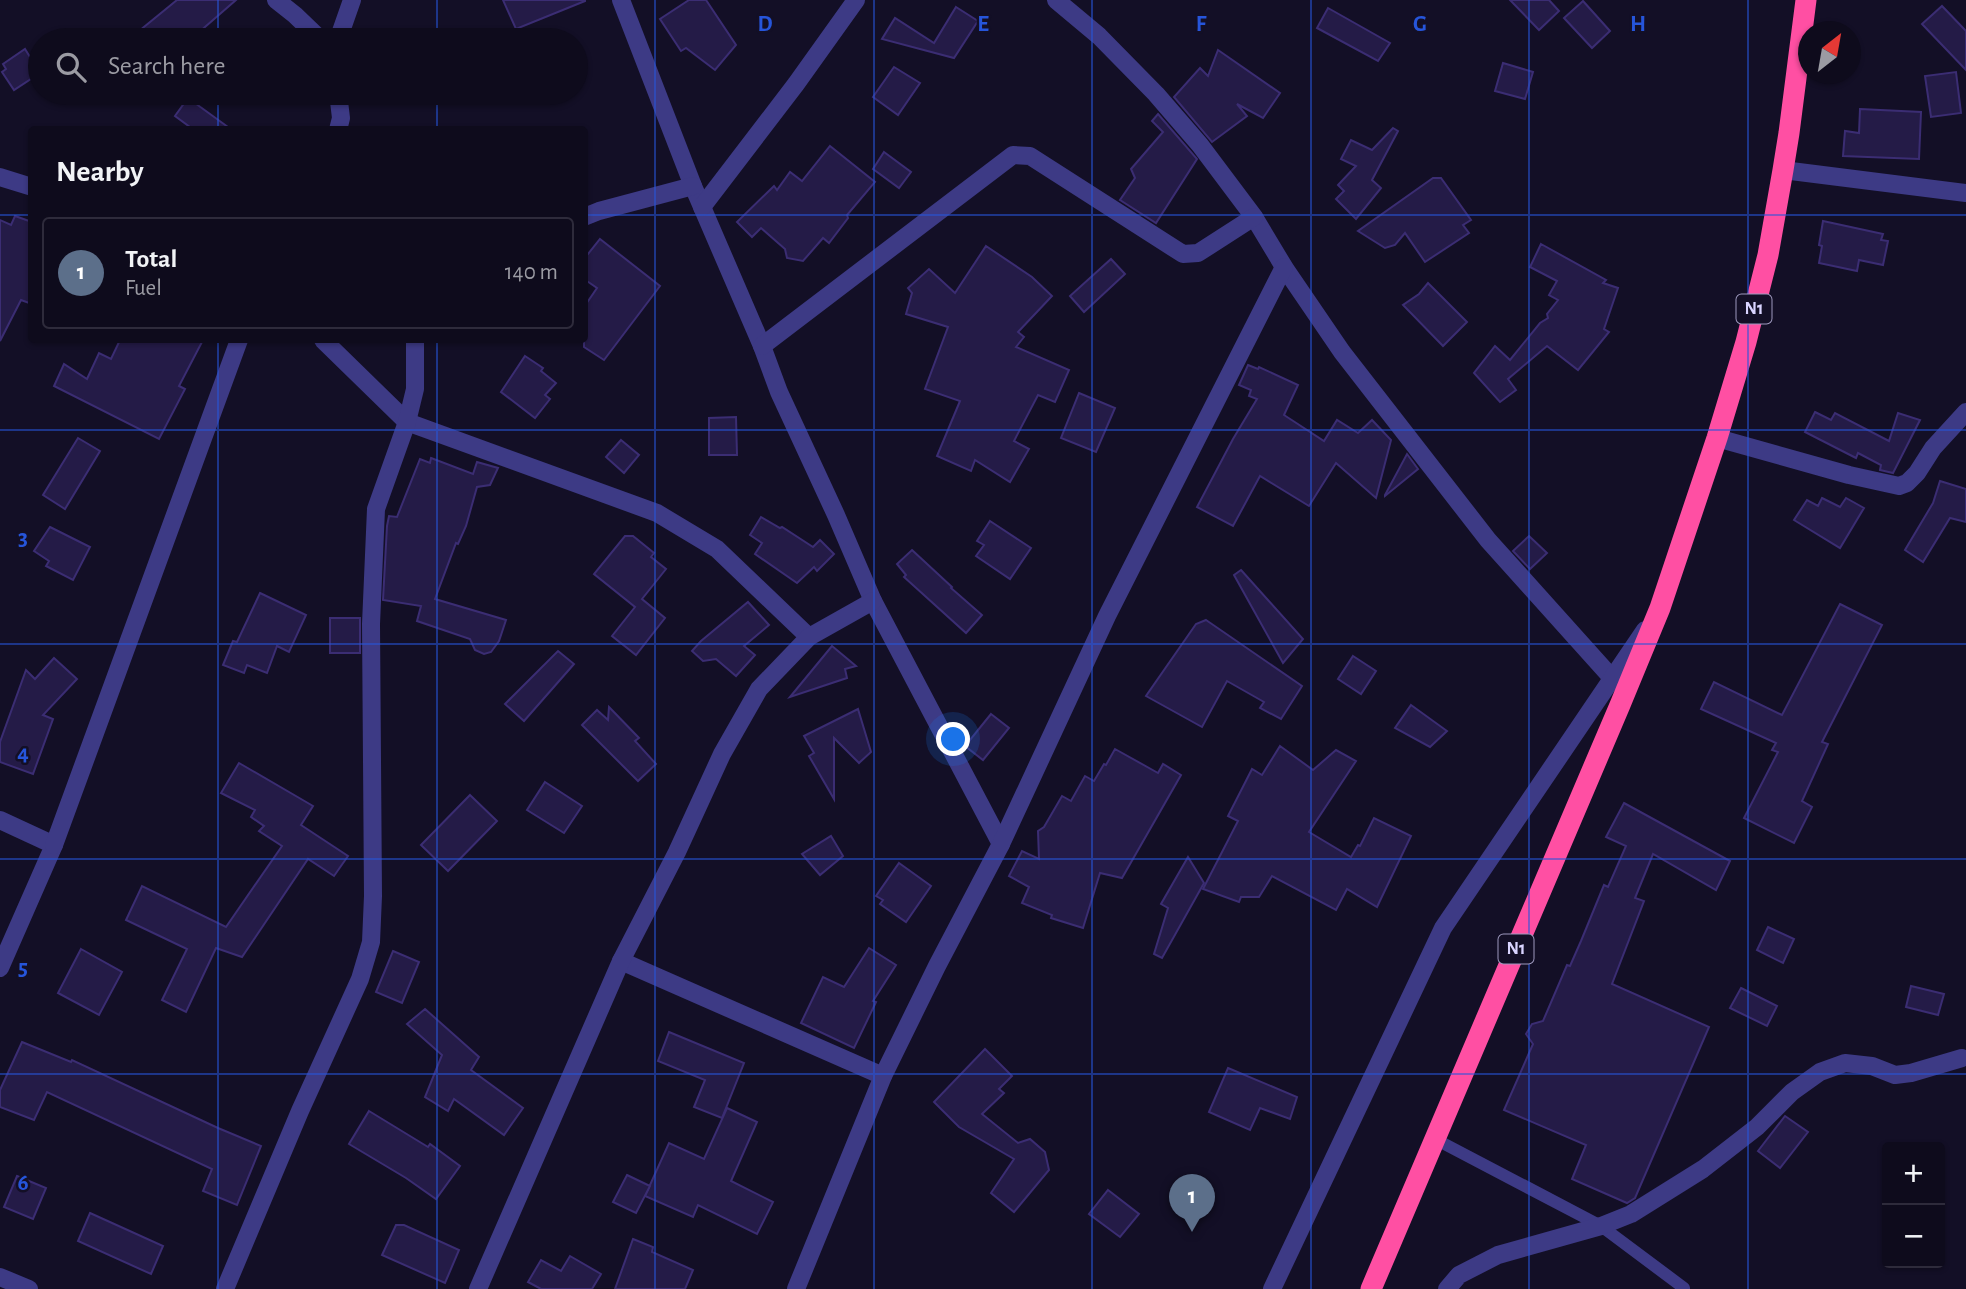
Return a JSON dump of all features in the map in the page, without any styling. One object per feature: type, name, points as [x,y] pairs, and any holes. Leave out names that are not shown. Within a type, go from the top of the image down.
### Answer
[{"type":"highway","name":"N1","points":[[1371,1289],[1660,608],[1717,438],[1746,342],[1761,280],[1789,133],[1806,0]]},
{"type":"street","points":[[276,0],[309,28]]},
{"type":"street","points":[[342,28],[352,0]]},
{"type":"street","points":[[621,0],[693,186],[779,392],[873,601],[1001,845]]},
{"type":"street","points":[[702,207],[856,0]]},
{"type":"street","points":[[1056,0],[1099,36],[1156,94],[1200,145],[1254,217],[1284,267],[1342,352],[1488,540],[1612,678]]},
{"type":"street","points":[[339,105],[339,126]]},
{"type":"street","points":[[762,346],[1013,155],[1030,156],[1183,254],[1198,253],[1254,217]]},
{"type":"street","points":[[1783,170],[1966,193]]},
{"type":"street","points":[[0,177],[28,186]]},
{"type":"street","points":[[588,216],[693,186]]},
{"type":"street","points":[[796,1289],[883,1076],[1001,845],[1107,616],[1284,267]]},
{"type":"street","points":[[0,968],[54,845],[238,343]]},
{"type":"street","points":[[326,343],[407,422],[657,513],[717,549],[809,637]]},
{"type":"street","points":[[225,1289],[300,1111],[360,979],[371,942],[373,882],[370,624],[376,509],[407,422],[415,389],[415,343]]},
{"type":"street","points":[[1717,438],[1849,475],[1899,486],[1907,483],[1917,473],[1933,448],[1966,412]]},
{"type":"street","points":[[478,1289],[621,961],[677,852],[722,754],[759,689],[809,637],[873,601]]},
{"type":"street","points":[[1272,1289],[1443,928],[1660,608]]},
{"type":"street","points":[[0,820],[54,845]]},
{"type":"street","points":[[621,961],[883,1076]]},
{"type":"street","points":[[1447,1289],[1459,1275],[1498,1255],[1601,1226],[1631,1214],[1703,1169],[1757,1126],[1792,1092],[1820,1072],[1844,1063],[1872,1066],[1895,1075],[1962,1059]]},
{"type":"street","points":[[0,1277],[29,1289]]},
{"type":"lane","points":[[1435,1139],[1601,1226],[1684,1288]]},
{"type":"building","points":[[177,0],[236,0],[204,28],[143,28]]},
{"type":"building","points":[[503,0],[585,0],[518,28],[516,28]]},
{"type":"building","points":[[689,0],[706,0],[736,45],[715,70],[686,48],[681,51],[660,19]]},
{"type":"building","points":[[1510,0],[1549,0],[1559,11],[1539,30]]},
{"type":"building","points":[[1583,1],[1610,31],[1592,48],[1564,18]]},
{"type":"building","points":[[1942,6],[1966,31],[1966,70],[1922,24]]},
{"type":"building","points":[[956,7],[978,21],[954,58],[882,39],[895,18],[934,43]]},
{"type":"building","points":[[1328,8],[1390,43],[1378,61],[1317,28]]},
{"type":"building","points":[[25,49],[28,54],[28,81],[14,90],[2,72],[6,69],[3,64]]},
{"type":"building","points":[[1218,50],[1280,93],[1263,118],[1237,104],[1247,116],[1212,142],[1174,97],[1200,68],[1208,76]]},
{"type":"building","points":[[1503,63],[1533,72],[1525,99],[1495,91]]},
{"type":"building","points":[[894,67],[920,83],[898,115],[873,97]]},
{"type":"building","points":[[1956,72],[1961,113],[1931,117],[1925,76]]},
{"type":"building","points":[[183,105],[198,105],[226,126],[189,126],[175,116]]},
{"type":"building","points":[[1860,109],[1921,112],[1919,159],[1843,156],[1845,131],[1859,133]]},
{"type":"building","points":[[1158,114],[1197,159],[1156,223],[1120,200],[1135,178],[1131,169],[1163,132],[1152,121]]},
{"type":"building","points":[[1393,128],[1398,131],[1372,180],[1381,188],[1356,219],[1336,199],[1344,191],[1338,185],[1356,166],[1341,159],[1351,140],[1372,150]]},
{"type":"building","points":[[830,146],[875,182],[847,215],[848,218],[829,243],[823,238],[803,261],[787,258],[785,249],[761,228],[752,237],[737,222],[774,186],[777,190],[790,172],[802,181]]},
{"type":"building","points":[[884,152],[911,172],[899,188],[873,169]]},
{"type":"building","points":[[1433,178],[1441,178],[1471,220],[1463,225],[1469,233],[1425,262],[1405,233],[1395,245],[1385,248],[1358,231]]},
{"type":"building","points":[[15,216],[28,221],[28,303],[21,300],[0,341],[0,220],[11,225]]},
{"type":"building","points":[[1823,221],[1883,234],[1881,240],[1888,241],[1883,265],[1859,260],[1857,271],[1819,263]]},
{"type":"building","points":[[600,239],[660,286],[604,360],[584,347],[584,343],[588,343],[588,301],[597,288],[588,282],[588,254]]},
{"type":"building","points":[[1541,244],[1606,280],[1603,283],[1618,288],[1604,329],[1609,332],[1578,370],[1547,346],[1508,379],[1516,390],[1500,402],[1474,373],[1495,346],[1510,360],[1540,323],[1548,318],[1547,314],[1558,300],[1549,295],[1557,281],[1530,267]]},
{"type":"building","points":[[986,246],[1032,277],[1052,296],[1018,332],[1024,337],[1016,347],[1069,370],[1055,402],[1038,395],[1014,441],[1029,449],[1010,482],[975,460],[971,471],[937,456],[960,401],[925,389],[948,327],[906,314],[912,293],[908,288],[929,269],[955,293]]},
{"type":"building","points":[[1111,259],[1125,274],[1084,312],[1070,296]]},
{"type":"building","points":[[1428,283],[1467,322],[1443,346],[1403,305],[1419,294]]},
{"type":"building","points":[[119,343],[201,343],[179,386],[185,389],[159,439],[54,386],[64,364],[87,379],[99,353],[111,359]]},
{"type":"building","points":[[525,356],[543,368],[541,371],[556,383],[545,395],[550,399],[535,418],[501,392]]},
{"type":"building","points":[[1248,365],[1258,369],[1259,367],[1298,385],[1284,415],[1324,441],[1337,420],[1358,433],[1372,420],[1391,440],[1376,498],[1336,463],[1309,506],[1260,476],[1233,526],[1197,507],[1257,399],[1249,396],[1251,390],[1239,385]]},
{"type":"building","points":[[1079,393],[1115,408],[1096,452],[1061,438]]},
{"type":"building","points":[[1815,412],[1831,420],[1835,413],[1889,441],[1898,413],[1920,420],[1893,473],[1880,470],[1881,465],[1858,453],[1856,458],[1805,432]]},
{"type":"building","points":[[736,417],[737,455],[709,455],[709,418]]},
{"type":"building","points":[[78,438],[100,451],[65,509],[43,495]]},
{"type":"building","points":[[621,440],[639,455],[624,473],[606,457]]},
{"type":"building","points":[[1407,454],[1418,469],[1385,496],[1385,495]]},
{"type":"building","points":[[431,458],[473,474],[477,462],[498,468],[490,485],[477,487],[466,526],[458,544],[456,543],[435,599],[506,620],[499,641],[491,652],[484,654],[475,650],[470,639],[417,621],[421,606],[383,600],[389,516],[397,517],[420,459],[430,463]]},
{"type":"building","points":[[1940,481],[1966,489],[1966,522],[1950,518],[1923,562],[1905,550],[1933,503]]},
{"type":"building","points":[[1822,498],[1840,507],[1846,498],[1864,508],[1840,548],[1794,520],[1807,500],[1818,506]]},
{"type":"building","points":[[761,517],[813,547],[820,540],[834,554],[817,571],[814,567],[797,583],[755,554],[762,543],[750,535]]},
{"type":"building","points":[[990,521],[1031,548],[1010,579],[976,556],[984,545],[977,541]]},
{"type":"building","points":[[50,527],[90,547],[73,580],[46,566],[49,561],[34,551]]},
{"type":"building","points":[[625,536],[633,536],[654,553],[651,557],[666,569],[642,599],[665,618],[636,655],[612,636],[635,607],[594,574]]},
{"type":"building","points":[[1529,536],[1547,553],[1530,569],[1513,551]]},
{"type":"building","points":[[912,550],[982,615],[966,633],[904,577],[906,575],[897,564]]},
{"type":"building","points":[[1241,570],[1303,639],[1283,663],[1234,575]]},
{"type":"building","points":[[260,593],[306,615],[289,652],[277,646],[267,673],[247,665],[244,673],[223,665]]},
{"type":"building","points":[[748,602],[769,625],[744,646],[755,655],[736,676],[716,659],[703,661],[692,651]]},
{"type":"building","points":[[1840,604],[1882,625],[1822,742],[1828,744],[1802,801],[1812,807],[1794,843],[1744,818],[1778,752],[1772,750],[1776,743],[1701,709],[1714,682],[1782,715]]},
{"type":"building","points":[[330,618],[360,618],[360,653],[330,653]]},
{"type":"building","points":[[1206,620],[1302,686],[1281,719],[1260,708],[1264,702],[1227,681],[1202,727],[1146,696],[1196,624]]},
{"type":"building","points":[[832,646],[856,666],[845,669],[847,678],[790,697]]},
{"type":"building","points":[[558,651],[574,664],[524,721],[505,704]]},
{"type":"building","points":[[1353,656],[1376,671],[1361,694],[1338,679]]},
{"type":"building","points":[[54,658],[77,679],[43,715],[53,719],[33,774],[0,762],[0,742],[26,670],[35,679]]},
{"type":"building","points":[[1411,705],[1447,731],[1430,747],[1395,728]]},
{"type":"building","points":[[609,707],[639,738],[635,741],[656,764],[638,781],[582,725],[597,710],[608,720]]},
{"type":"building","points":[[858,709],[871,752],[859,763],[834,738],[834,799],[809,756],[814,753],[804,736]]},
{"type":"building","points":[[991,714],[1009,728],[983,760],[965,746]]},
{"type":"building","points":[[1280,746],[1313,770],[1336,750],[1356,761],[1309,832],[1351,857],[1358,845],[1360,846],[1374,818],[1411,836],[1377,907],[1347,889],[1336,910],[1272,876],[1259,897],[1241,897],[1239,902],[1203,889],[1238,821],[1228,816],[1252,769],[1262,775]]},
{"type":"building","points":[[1115,749],[1158,773],[1163,764],[1181,775],[1122,878],[1100,873],[1083,928],[1051,918],[1052,915],[1022,903],[1029,887],[1009,876],[1022,851],[1039,859],[1038,831],[1044,827],[1062,796],[1071,801],[1085,776],[1094,781]]},
{"type":"building","points":[[239,763],[313,806],[301,825],[348,856],[334,876],[308,859],[242,957],[216,948],[186,1012],[162,1000],[187,949],[126,920],[142,886],[226,927],[282,846],[259,831],[264,826],[251,817],[255,810],[221,793]]},
{"type":"building","points":[[545,782],[582,806],[564,833],[527,810]]},
{"type":"building","points":[[470,795],[497,821],[448,871],[421,845]]},
{"type":"building","points":[[1624,803],[1730,861],[1716,890],[1653,854],[1635,898],[1644,901],[1612,984],[1709,1027],[1635,1198],[1627,1203],[1572,1179],[1586,1145],[1504,1110],[1533,1044],[1526,1034],[1532,1024],[1543,1021],[1567,965],[1570,966],[1604,885],[1608,887],[1626,846],[1606,837]]},
{"type":"building","points":[[831,836],[843,856],[820,875],[802,854]]},
{"type":"building","points":[[1188,857],[1204,883],[1162,958],[1154,954],[1168,908],[1161,904]]},
{"type":"building","points":[[899,863],[931,886],[906,922],[880,904],[883,900],[876,896]]},
{"type":"building","points":[[1768,927],[1794,939],[1783,963],[1757,950]]},
{"type":"building","points":[[869,948],[896,965],[873,1001],[876,1002],[854,1048],[801,1023],[823,977],[844,987]]},
{"type":"building","points":[[81,949],[122,972],[99,1015],[58,993]]},
{"type":"building","points":[[393,951],[419,962],[402,1003],[376,992]]},
{"type":"building","points":[[1911,986],[1944,994],[1938,1015],[1906,1007]]},
{"type":"building","points":[[1741,988],[1777,1006],[1767,1026],[1730,1008]]},
{"type":"building","points":[[425,1009],[479,1057],[471,1070],[523,1108],[504,1135],[454,1099],[448,1111],[425,1097],[442,1055],[407,1024]]},
{"type":"building","points":[[669,1032],[744,1063],[722,1118],[694,1107],[705,1080],[658,1061]]},
{"type":"building","points":[[22,1042],[71,1062],[72,1060],[261,1146],[237,1205],[203,1191],[212,1169],[47,1092],[34,1120],[0,1107],[0,1090]]},
{"type":"building","points":[[985,1049],[1012,1076],[999,1089],[1004,1093],[982,1114],[1018,1143],[1030,1139],[1045,1152],[1049,1170],[1014,1212],[991,1193],[1014,1159],[959,1127],[934,1102]]},
{"type":"building","points":[[1228,1068],[1297,1097],[1290,1119],[1260,1108],[1250,1130],[1209,1112]]},
{"type":"building","points":[[727,1108],[757,1122],[731,1181],[773,1202],[757,1234],[698,1205],[693,1217],[645,1196],[669,1143],[704,1159]]},
{"type":"building","points":[[369,1111],[428,1147],[430,1144],[460,1166],[436,1199],[349,1144]]},
{"type":"building","points":[[1785,1116],[1808,1132],[1780,1168],[1758,1151]]},
{"type":"building","points":[[627,1175],[650,1186],[636,1213],[613,1202]]},
{"type":"building","points":[[17,1176],[46,1188],[33,1219],[4,1207]]},
{"type":"building","points":[[1108,1190],[1139,1214],[1120,1237],[1089,1214]]},
{"type":"building","points":[[90,1213],[163,1246],[151,1274],[78,1241]]},
{"type":"building","points":[[396,1225],[404,1225],[459,1250],[445,1283],[382,1255]]},
{"type":"building","points":[[633,1239],[653,1247],[652,1252],[693,1270],[685,1289],[615,1289]]},
{"type":"building","points":[[570,1256],[601,1274],[592,1289],[541,1289],[528,1282],[541,1260],[561,1271]]},
{"type":"place","name":"Total","points":[[1192,1232]]}]
